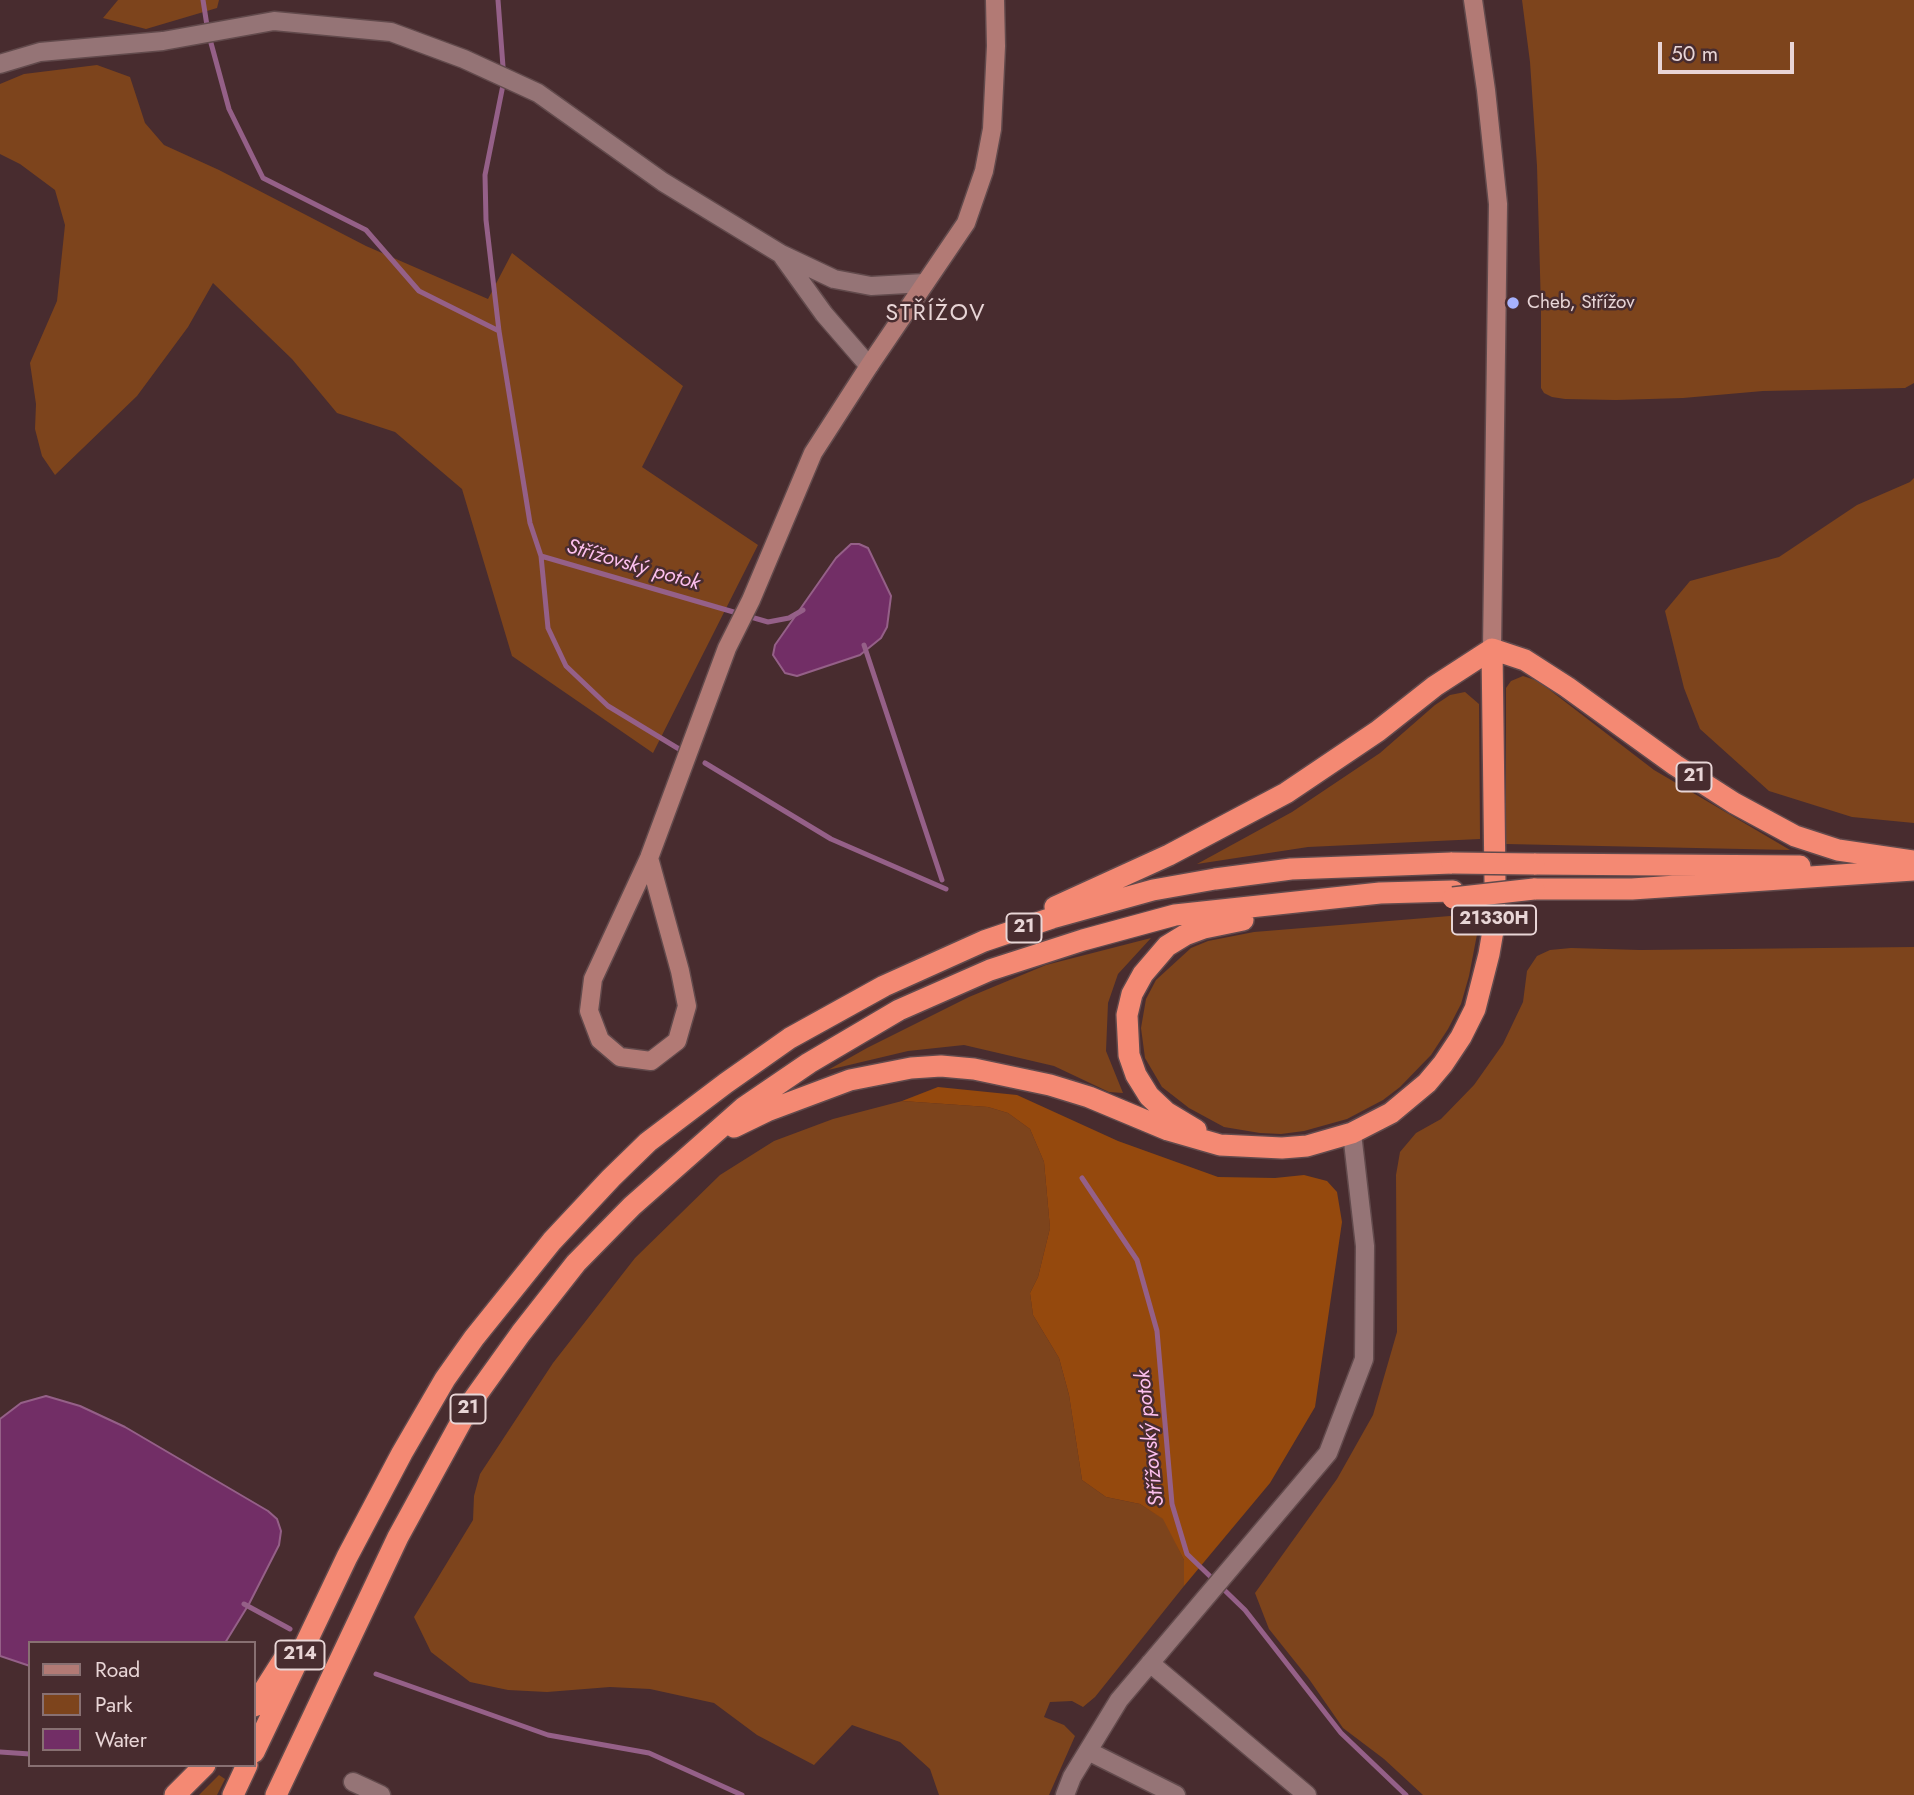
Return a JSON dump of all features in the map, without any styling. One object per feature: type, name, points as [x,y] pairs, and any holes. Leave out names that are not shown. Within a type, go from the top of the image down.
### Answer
[{"type":"highway","name":"21","points":[[1492,649],[1525,660],[1675,765],[1734,803],[1795,836],[1838,850],[1914,861]]},
{"type":"highway","points":[[984,941],[1169,855],[1286,793],[1378,732],[1435,685],[1492,649]]},
{"type":"highway","name":"21330H","points":[[1352,1133],[1391,1113],[1410,1099],[1435,1074],[1461,1037],[1475,1009],[1483,980],[1494,914],[1492,649]]},
{"type":"highway","name":"21","points":[[256,1703],[347,1557],[402,1453],[452,1368],[543,1251],[648,1142],[790,1038],[884,986],[984,941],[1093,906],[1153,890],[1291,869],[1452,863],[1914,869]]},
{"type":"highway","name":"21","points":[[1259,1148],[1193,1128],[1166,1112],[1149,1096],[1136,1075],[1129,1055],[1126,1035],[1132,994],[1149,966],[1167,946],[1185,935],[1204,928],[1285,915],[1453,894],[1534,889],[1632,889],[1914,869]]},
{"type":"highway","name":"21","points":[[292,1795],[307,1730],[398,1537],[473,1401],[576,1263],[632,1206],[743,1108],[809,1063],[899,1010],[990,970],[1083,940],[1175,915],[1380,893],[1453,894]]},
{"type":"highway","name":"21","points":[[704,1141],[829,1086],[877,1073],[941,1066],[974,1069],[1049,1085],[1089,1097],[1181,1134],[1220,1144],[1259,1148]]},
{"type":"highway","points":[[1259,1148],[1307,1146],[1352,1133]]},
{"type":"highway","name":"214","points":[[256,1748],[347,1557]]},
{"type":"highway","points":[[276,1795],[307,1730]]},
{"type":"highway","points":[[175,1795],[203,1767]]},
{"type":"highway","points":[[233,1795],[246,1767]]},
{"type":"street","points":[[649,859],[687,1006],[677,1041],[651,1061],[620,1057],[600,1040],[589,1011],[593,979],[649,859],[727,648],[751,600],[813,453],[966,223],[984,171],[992,121],[996,46],[995,0]]},
{"type":"street","name":"21330H","points":[[1473,0],[1498,204],[1492,649]]},
{"type":"street","points":[[0,64],[40,52],[163,41],[274,21],[391,32],[464,59],[538,93],[663,182],[781,254],[834,279],[871,286],[925,283]]},
{"type":"street","points":[[781,254],[824,314],[869,366]]},
{"type":"street","points":[[1065,1795],[1072,1777],[1119,1700],[1328,1453],[1364,1359],[1365,1246],[1352,1133]]},
{"type":"street","points":[[1150,1663],[1307,1795]]},
{"type":"street","points":[[1088,1751],[1175,1795]]},
{"type":"street","points":[[353,1782],[382,1795]]},
{"type":"green space","points":[[118,0],[219,0],[217,8],[146,29],[103,18]]},
{"type":"green space","points":[[1522,0],[1914,0],[1914,383],[1905,388],[1763,391],[1616,400],[1565,399],[1544,393],[1541,388],[1537,166],[1530,62]]},
{"type":"green space","points":[[97,65],[130,77],[145,123],[164,145],[219,170],[366,246],[488,299],[512,253],[683,386],[642,467],[758,545],[653,753],[512,656],[462,489],[395,432],[337,413],[292,359],[213,283],[188,327],[137,396],[55,475],[42,456],[35,429],[36,404],[30,363],[57,301],[65,225],[55,190],[20,164],[0,154],[0,84],[24,74]]},
{"type":"green space","points":[[1914,478],[1914,823],[1852,817],[1769,791],[1700,729],[1684,688],[1665,611],[1690,581],[1779,557],[1857,505]]},
{"type":"green space","points":[[1523,676],[1538,681],[1654,770],[1790,850],[1506,844],[1506,688],[1511,681]]},
{"type":"green space","points":[[1465,692],[1479,704],[1480,839],[1308,847],[1197,864],[1292,812],[1380,753],[1435,705],[1450,695]]},
{"type":"green space","points":[[1450,916],[1479,924],[1461,1004],[1431,1055],[1400,1087],[1383,1100],[1347,1119],[1304,1131],[1281,1134],[1224,1127],[1189,1108],[1162,1087],[1145,1058],[1141,1028],[1146,999],[1156,980],[1191,948],[1208,941],[1254,932]]},
{"type":"green space","points":[[1151,938],[1118,974],[1108,1003],[1106,1051],[1123,1093],[1109,1092],[1054,1066],[964,1045],[908,1051],[828,1070],[969,997],[1046,965]]},
{"type":"green space","points":[[1914,947],[1914,1795],[1423,1795],[1384,1759],[1343,1728],[1309,1679],[1269,1629],[1255,1593],[1337,1479],[1373,1415],[1397,1332],[1396,1175],[1400,1152],[1416,1133],[1441,1119],[1474,1085],[1503,1044],[1523,1002],[1527,971],[1537,956],[1550,950]]},
{"type":"green space","points":[[902,1101],[988,1107],[1008,1113],[1030,1129],[1044,1162],[1050,1228],[1038,1277],[1030,1293],[1033,1315],[1059,1358],[1069,1395],[1082,1480],[1106,1497],[1140,1504],[1164,1519],[1184,1560],[1184,1586],[1095,1697],[1083,1707],[1072,1701],[1050,1702],[1044,1717],[1064,1725],[1075,1736],[1049,1795],[939,1795],[930,1769],[900,1742],[852,1725],[814,1765],[757,1735],[714,1703],[650,1689],[610,1687],[547,1692],[508,1690],[470,1682],[431,1652],[414,1617],[473,1520],[474,1496],[480,1474],[553,1363],[635,1258],[720,1175],[774,1141],[833,1119]]},
{"type":"green space","points":[[219,1775],[225,1779],[217,1795],[199,1795]]},
{"type":"shaded area","points":[[938,1087],[1017,1095],[1118,1141],[1218,1177],[1275,1178],[1304,1175],[1327,1181],[1337,1192],[1342,1222],[1315,1407],[1270,1483],[1184,1586],[1184,1560],[1163,1519],[1140,1504],[1106,1497],[1082,1480],[1069,1395],[1059,1358],[1033,1315],[1030,1293],[1038,1277],[1050,1228],[1044,1162],[1030,1129],[1008,1113],[988,1107],[902,1101]]},
{"type":"water","points":[[851,544],[868,548],[891,596],[887,627],[881,638],[860,655],[797,676],[785,673],[773,655],[775,645],[836,558]]},
{"type":"water","points":[[46,1396],[80,1406],[125,1427],[268,1511],[277,1519],[281,1531],[279,1545],[249,1604],[226,1641],[28,1641],[28,1665],[0,1656],[0,1419],[21,1403]]},
{"type":"waterway","points":[[203,0],[208,32],[229,109],[263,178],[366,230],[419,291],[499,331]]},
{"type":"waterway","name":"Střížovský potok","points":[[498,0],[504,80],[485,175],[486,220],[499,331],[530,523],[541,556],[768,622],[789,618],[803,610]]},
{"type":"waterway","points":[[541,556],[548,628],[566,666],[608,706],[679,749]]},
{"type":"waterway","name":"Střížovský potok","points":[[864,645],[942,880]]},
{"type":"waterway","points":[[705,763],[831,839],[946,889]]},
{"type":"waterway","name":"Střížovský potok","points":[[1082,1178],[1137,1260],[1157,1331],[1172,1504],[1187,1554],[1245,1610],[1341,1733],[1406,1795]]},
{"type":"waterway","points":[[244,1604],[290,1629]]},
{"type":"waterway","points":[[376,1674],[548,1735],[649,1753],[742,1795]]},
{"type":"waterway","points":[[0,1752],[28,1754]]},
{"type":"place","name":"Cheb, Střížov","points":[[1513,303]]},
{"type":"district","name":"STŘÍŽOV","points":[[936,314]]}]
